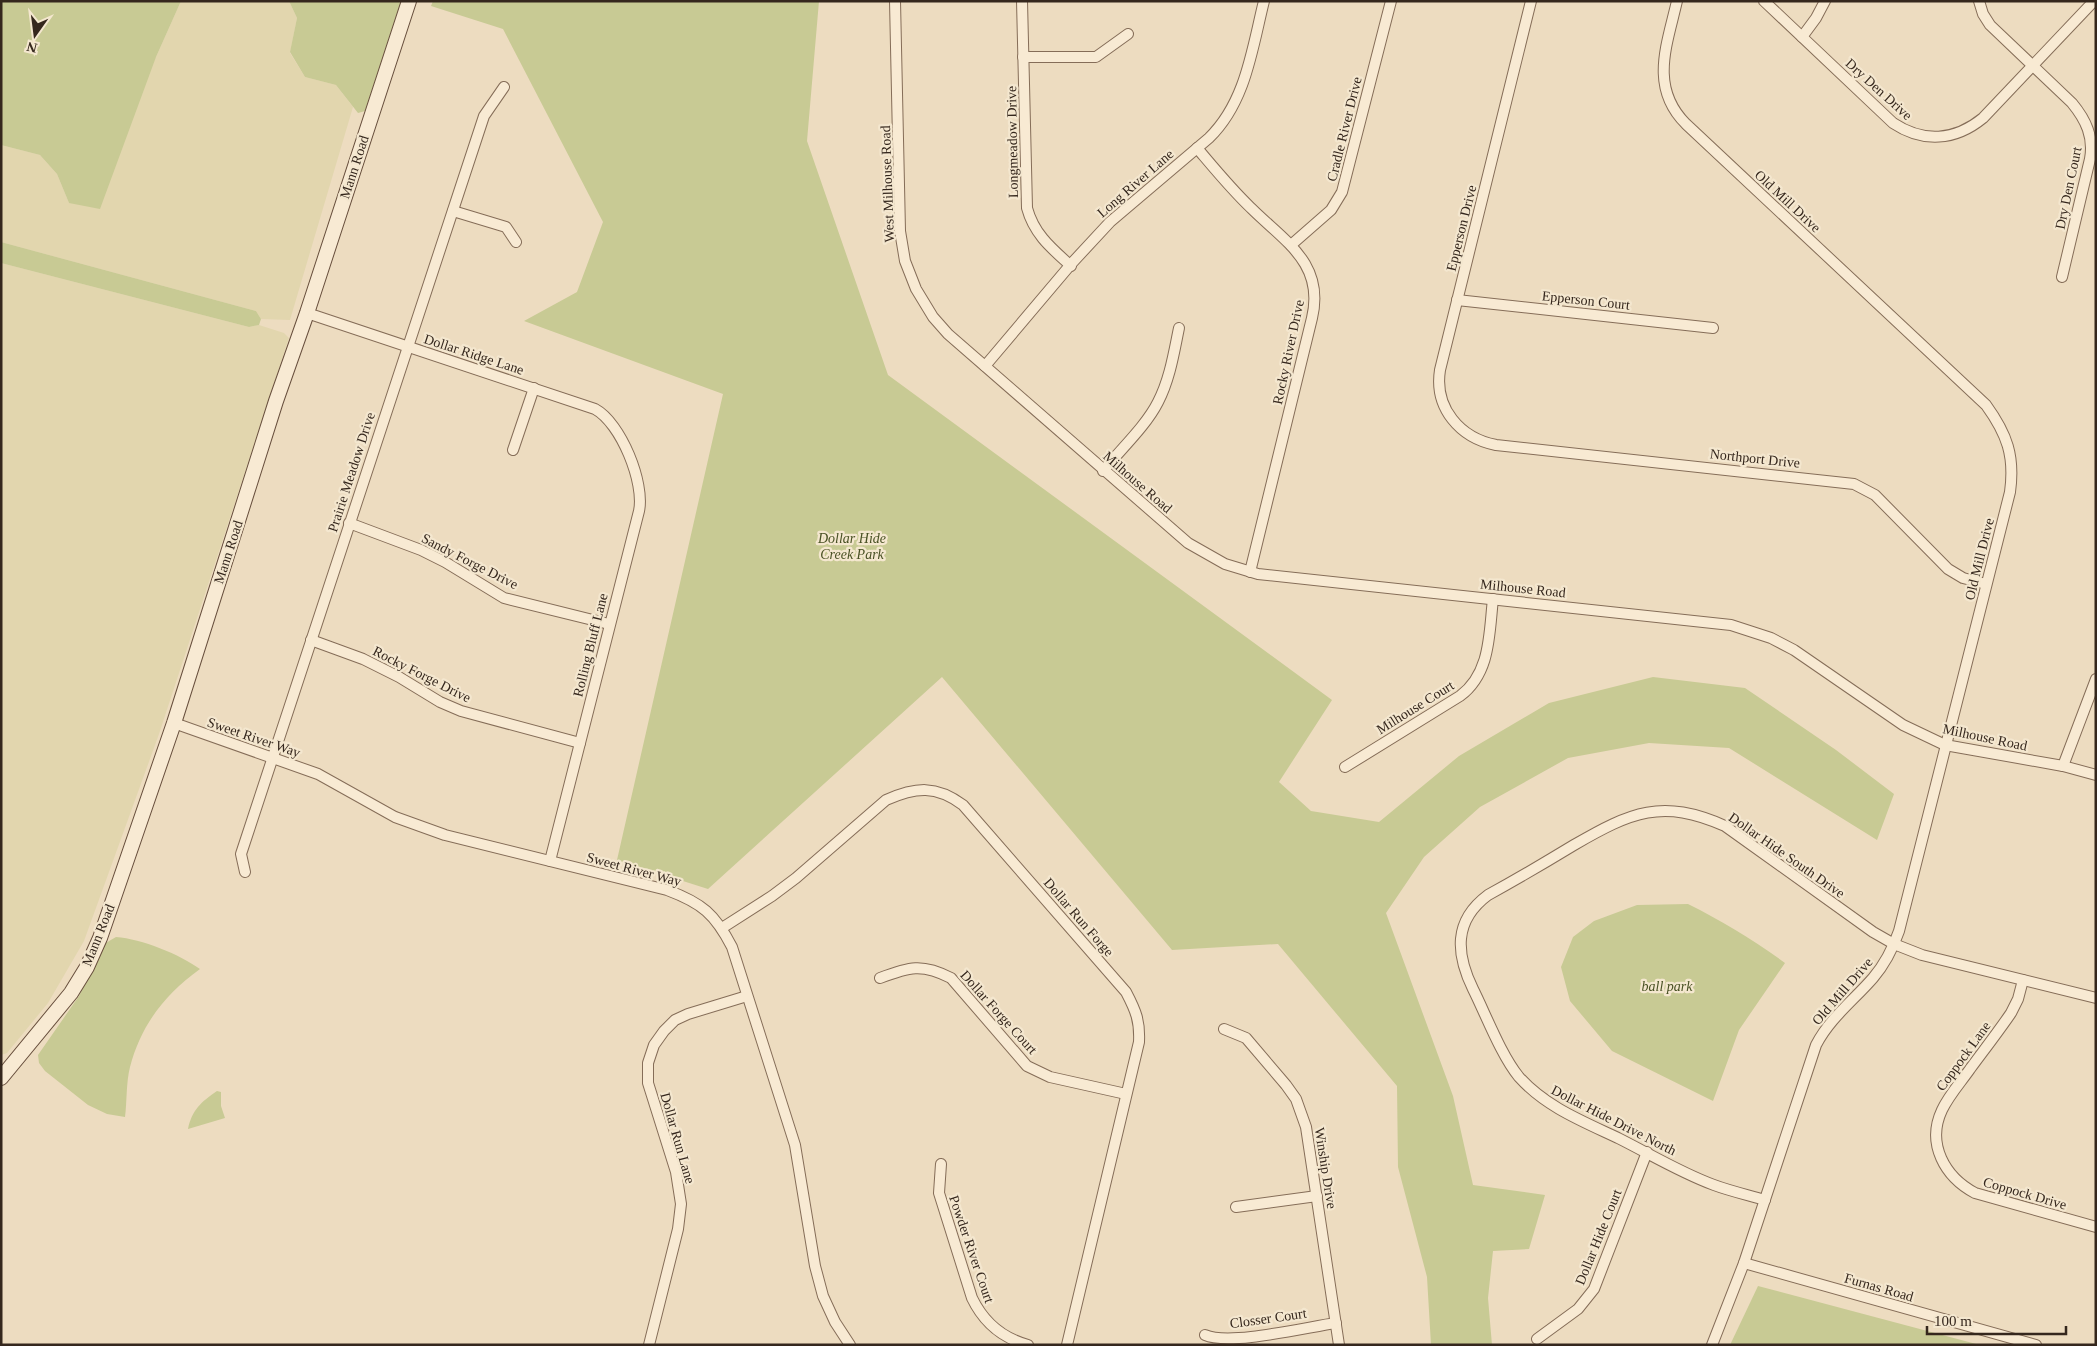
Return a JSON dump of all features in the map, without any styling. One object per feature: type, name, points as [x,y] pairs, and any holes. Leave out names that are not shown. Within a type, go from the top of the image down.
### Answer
[{"type":"main road","name":"Mann Road","points":[[1,1078],[62,1004],[87,966],[100,938],[174,724],[276,401],[307,314],[409,1]]},
{"type":"street","name":"West Milhouse Road","points":[[895,1],[900,231],[906,261],[916,289],[933,317],[956,341],[985,366]]},
{"type":"street","name":"Longmeadow Drive","points":[[1022,1],[1027,208],[1040,237],[1071,266]]},
{"type":"street","name":"Long River Lane","points":[[985,366],[1110,222],[1217,129],[1236,103],[1244,81],[1264,1]]},
{"type":"street","name":"Cradle River Drive","points":[[1291,245],[1331,210],[1342,192],[1391,1]]},
{"type":"street","name":"Epperson Drive","points":[[1485,443],[1463,432],[1446,412],[1440,392],[1440,370],[1532,1]]},
{"type":"street","name":"Old Mill Drive","points":[[1677,1],[1664,57],[1663,74],[1667,96],[1677,114],[1986,405],[2001,426],[2009,450],[2012,480],[1894,944],[1876,974],[1830,1022],[1816,1045],[1744,1263]]},
{"type":"street","name":"Dry Den Drive","points":[[1764,1],[1893,123],[1912,134],[1924,137],[1946,137],[1958,134],[1973,126],[2094,1]]},
{"type":"street","points":[[1802,37],[1816,18],[1825,1]]},
{"type":"street","name":"Dry Den Court","points":[[1978,1],[1990,25],[2078,110],[2086,124],[2091,142],[2090,163],[2062,278]]},
{"type":"street","points":[[1024,57],[1096,56],[1128,34]]},
{"type":"street","name":"Prairie Meadow Drive","points":[[245,872],[241,854],[349,523],[484,116],[504,87]]},
{"type":"street","name":"Rocky River Drive","points":[[1197,148],[1249,207],[1291,245],[1304,260],[1312,279],[1314,293],[1314,314],[1250,572]]},
{"type":"street","points":[[453,210],[506,227],[516,242]]},
{"type":"street","name":"Epperson Court","points":[[1457,300],[1712,328]]},
{"type":"street","name":"Dollar Ridge Lane","points":[[307,314],[584,404],[602,413],[616,429],[620,438]]},
{"type":"street","points":[[1103,470],[1146,420],[1158,402],[1166,382],[1180,328]]},
{"type":"street","name":"Milhouse Road","points":[[985,366],[1188,543],[1218,561],[1250,572],[1714,622],[1751,631],[1771,638],[1794,650],[1903,725],[1945,745],[2063,766],[2096,775]]},
{"type":"street","points":[[513,450],[534,388]]},
{"type":"street","name":"Rolling Bluff Lane","points":[[550,862],[640,500],[638,479],[620,438]]},
{"type":"street","name":"Northport Drive","points":[[1485,443],[1854,484],[1875,496],[1948,569],[1963,578],[1986,584]]},
{"type":"street","name":"Sandy Forge Drive","points":[[349,523],[421,550],[445,562],[504,598],[610,624]]},
{"type":"street","name":"Milhouse Court","points":[[1345,766],[1460,696],[1473,683],[1481,672],[1486,656],[1493,599]]},
{"type":"street","name":"Rocky Forge Drive","points":[[311,640],[364,659],[440,702],[461,711],[580,743]]},
{"type":"street","points":[[2063,766],[2096,679]]},
{"type":"street","name":"Sweet River Way","points":[[174,724],[318,774],[395,817],[416,825],[445,835],[667,890],[692,899],[708,912],[722,928],[732,946],[795,1145],[814,1266],[823,1296],[835,1322],[850,1345]]},
{"type":"street","name":"Dollar Run Forge","points":[[722,928],[796,878],[886,800],[904,792],[921,789],[951,797],[969,812],[1126,992],[1140,1026],[1139,1042],[1067,1345]]},
{"type":"street","name":"Dollar Hide South Drive","points":[[1461,936],[1469,914],[1488,895],[1618,820],[1642,813],[1668,811],[1689,813],[1725,826],[1873,932],[1894,944],[1922,955],[2096,998]]},
{"type":"street","name":"Dollar Hide Drive North","points":[[1461,936],[1460,956],[1463,968],[1505,1055],[1519,1077],[1531,1090],[1548,1104],[1714,1185],[1765,1200]]},
{"type":"street","name":"Dollar Forge Court","points":[[880,978],[906,968],[921,967],[935,970],[951,978],[1021,1059],[1033,1069],[1050,1077],[1126,1094]]},
{"type":"street","name":"Coppock Lane","points":[[1938,1151],[1936,1129],[1942,1108],[2011,1013],[2018,999],[2023,980]]},
{"type":"street","name":"Dollar Run Lane","points":[[649,1345],[678,1229],[681,1204],[676,1172],[648,1083],[648,1063],[654,1045],[675,1020],[688,1014],[747,996]]},
{"type":"street","name":"Winship Drive","points":[[1224,1029],[1246,1038],[1296,1099],[1305,1122],[1339,1345]]},
{"type":"street","name":"Coppock Drive","points":[[1938,1151],[1947,1171],[1959,1184],[1975,1193],[2096,1227]]},
{"type":"street","name":"Dollar Hide Court","points":[[1537,1339],[1578,1309],[1594,1289],[1646,1152]]},
{"type":"street","name":"Powder River Court","points":[[941,1164],[939,1193],[972,1298],[978,1311],[986,1322],[999,1333],[1014,1341],[1028,1345]]},
{"type":"street","points":[[1236,1207],[1317,1196]]},
{"type":"street","points":[[1712,1345],[1744,1263]]},
{"type":"street","name":"Furnas Road","points":[[1744,1263],[2036,1345]]},
{"type":"street","name":"Closser Court","points":[[1205,1335],[1218,1338],[1248,1337],[1336,1323]]},
{"type":"shaded area","points":[[181,1],[289,1],[297,18],[290,53],[305,77],[336,85],[353,107],[290,320],[261,319],[256,311],[1,242],[1,145],[40,155],[57,174],[69,203],[156,57]]},
{"type":"shaded area","points":[[1,263],[249,327],[259,325],[284,333],[289,338],[159,734],[84,941],[48,1003],[7,1053],[1,1055]]},
{"type":"green space","points":[[1,1],[181,1],[156,57],[100,209],[69,203],[57,174],[40,155],[1,145]]},
{"type":"green space","points":[[289,1],[401,1],[365,111],[358,113],[336,85],[305,77],[290,52],[297,18]]},
{"type":"green space","name":"Dollar Hide Creek Park","points":[[433,1],[819,1],[807,141],[888,375],[1332,700],[1279,782],[1311,811],[1379,822],[1459,756],[1549,703],[1653,677],[1745,688],[1836,750],[1894,794],[1877,840],[1729,748],[1649,743],[1568,758],[1480,807],[1424,857],[1386,913],[1453,1096],[1473,1185],[1545,1195],[1529,1249],[1493,1251],[1488,1298],[1492,1345],[1431,1345],[1427,1277],[1398,1167],[1397,1086],[1278,944],[1172,950],[942,677],[708,889],[617,860],[723,394],[524,321],[577,292],[603,222],[503,29],[431,6]]},
{"type":"green space","points":[[1,242],[256,311],[261,319],[259,325],[249,327],[1,263]]},
{"type":"green space","name":"ball park","points":[[1688,904],[1738,931],[1785,963],[1739,1030],[1713,1101],[1612,1051],[1570,1001],[1561,967],[1573,937],[1594,921],[1637,905]]},
{"type":"green space","points":[[116,937],[160,948],[200,969],[165,1000],[141,1037],[130,1067],[125,1117],[107,1114],[88,1105],[45,1071],[39,1063],[38,1055],[79,996],[104,944]]},
{"type":"green space","points":[[217,1091],[221,1092],[221,1106],[225,1118],[188,1129],[198,1107]]},
{"type":"green space","points":[[1758,1286],[1980,1345],[1730,1345]]}]
